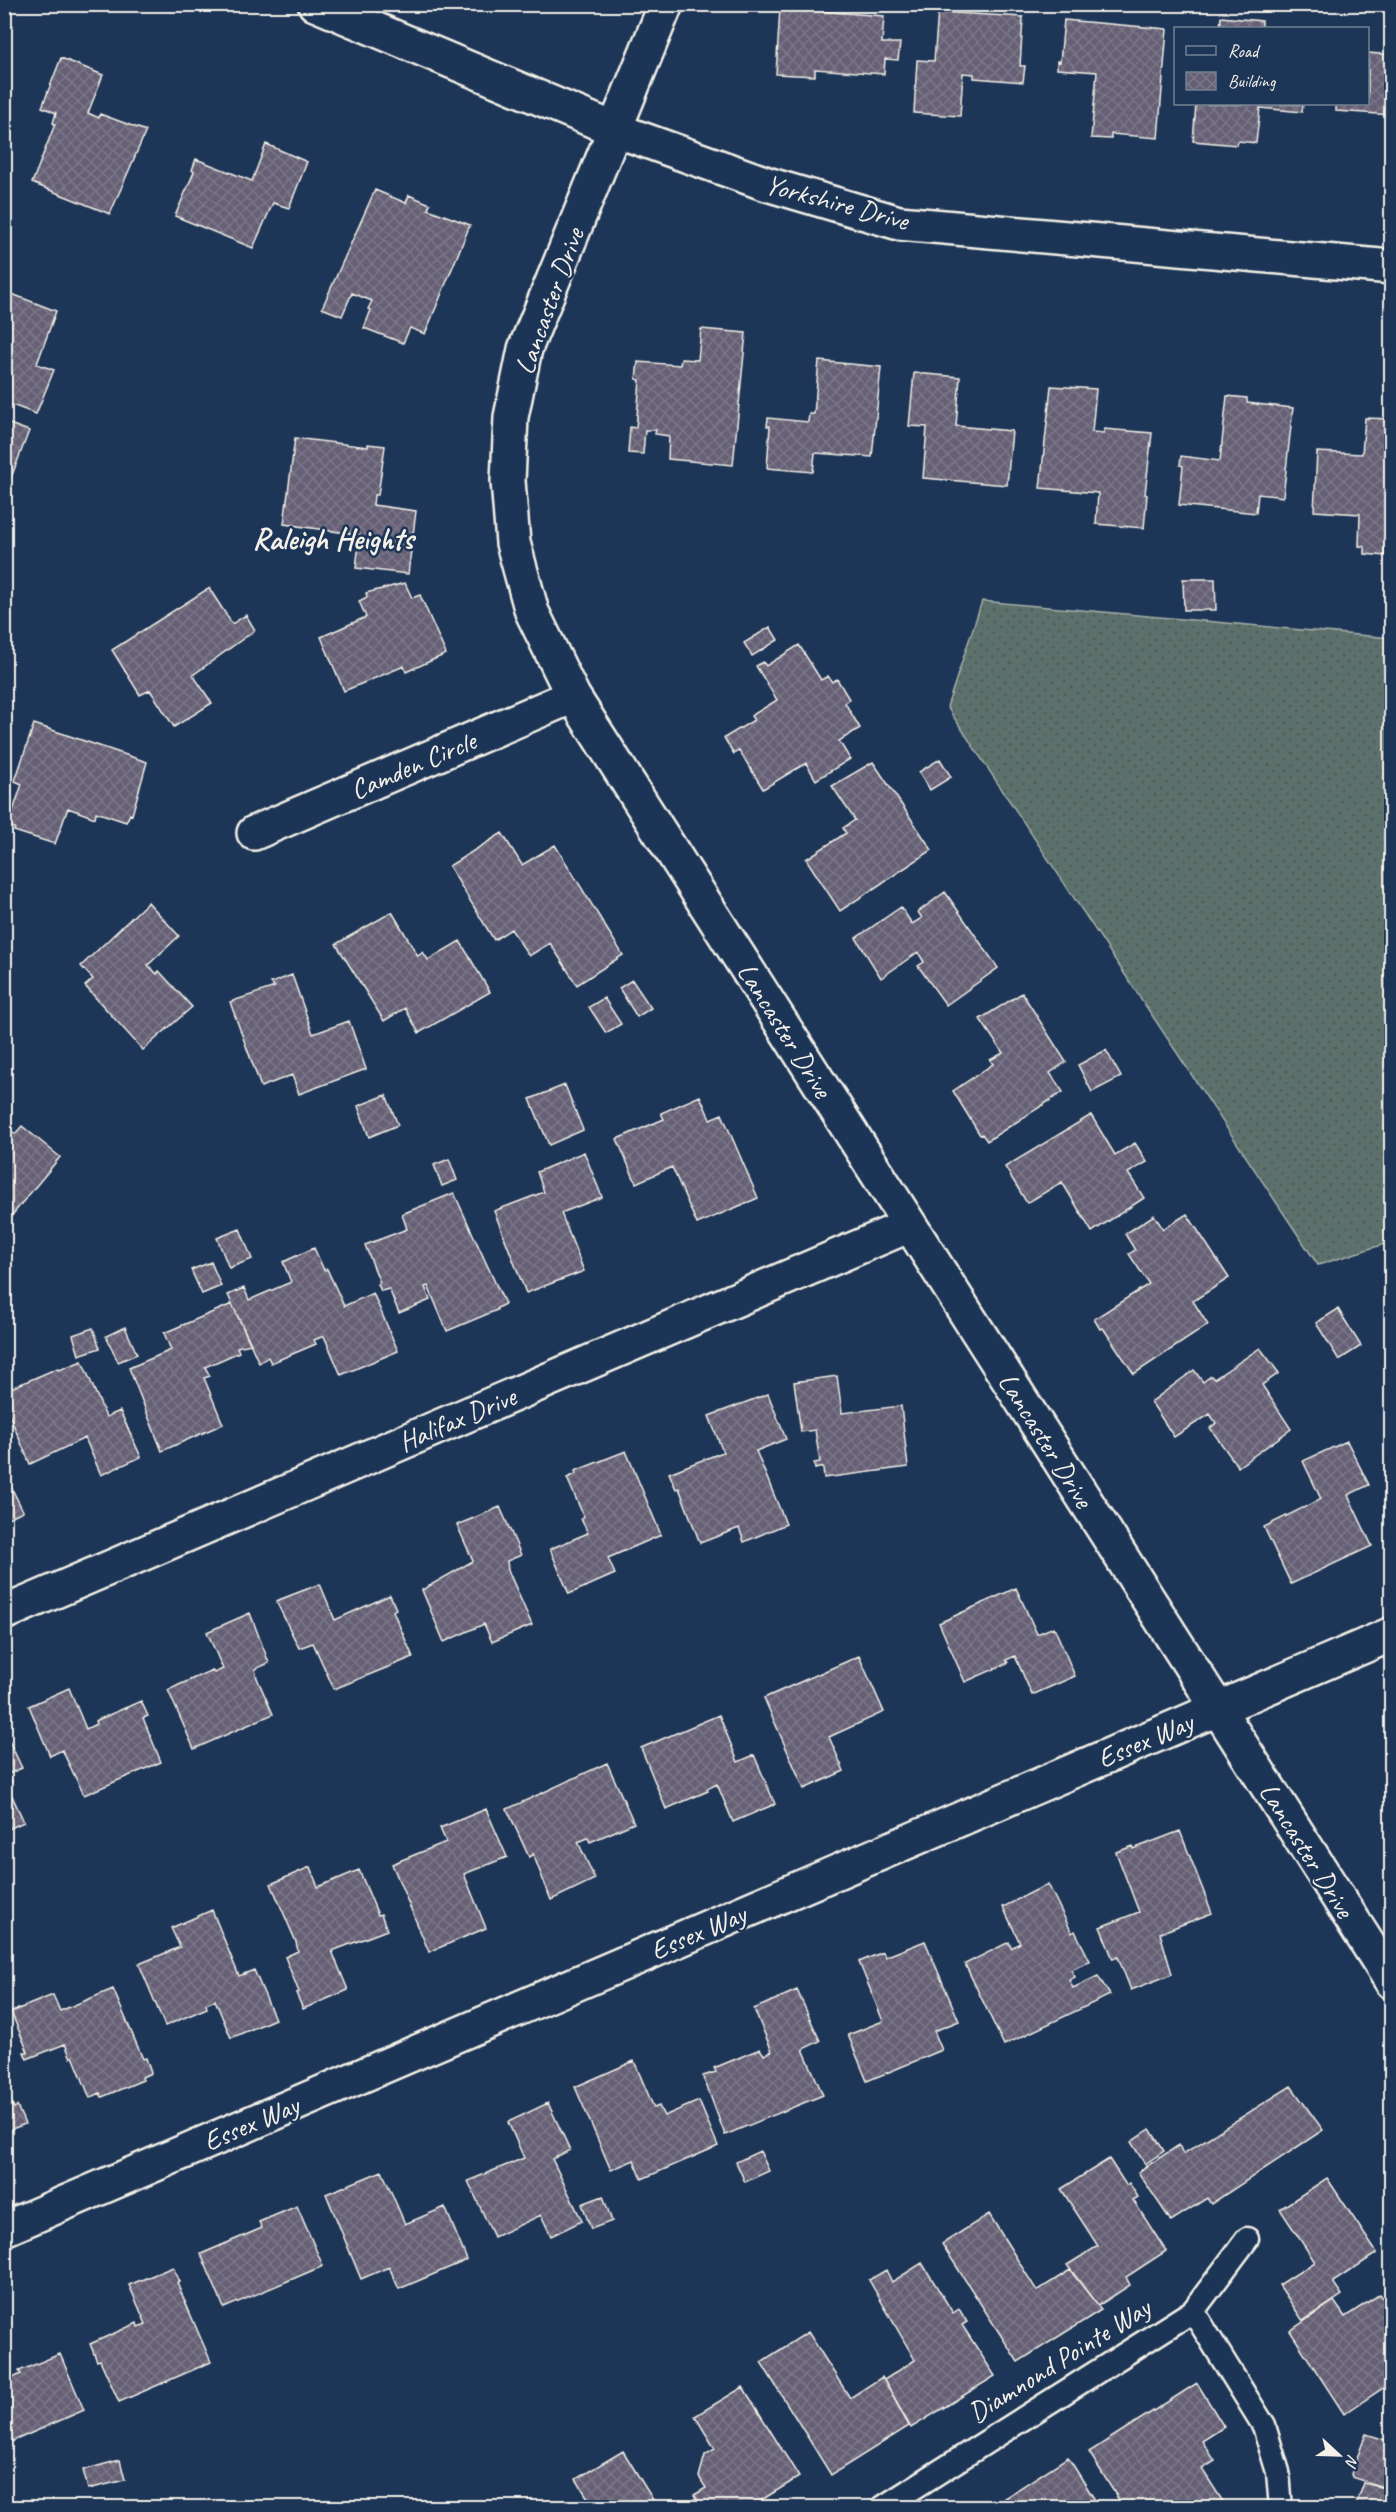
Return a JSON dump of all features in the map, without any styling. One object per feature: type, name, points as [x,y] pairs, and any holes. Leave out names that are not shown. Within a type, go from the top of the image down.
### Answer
[{"type":"street","name":"Yorkshire Drive","points":[[315,4],[616,130],[767,184],[899,223],[1392,267]]},
{"type":"street","name":"Lancaster Drive","points":[[666,4],[525,349],[511,417],[508,482],[513,543],[532,612],[573,696],[1392,1982]]},
{"type":"street","name":"Camden Circle","points":[[254,833],[573,696]]},
{"type":"street","name":"Halifax Drive","points":[[4,1613],[910,1225]]},
{"type":"street","name":"Essex Way","points":[[4,2229],[1392,1634]]},
{"type":"lane","name":"Diamnond Pointe Way","points":[[882,2508],[1193,2311],[1247,2239]]},
{"type":"lane","points":[[1193,2311],[1264,2426],[1278,2472],[1281,2508]]},
{"type":"green space","points":[[982,601],[1391,638],[1391,1242],[1318,1265],[947,707]]},
{"type":"building","points":[[780,8],[884,16],[882,43],[900,43],[898,60],[885,59],[884,74],[815,69],[815,76],[776,74]]},
{"type":"building","points":[[938,12],[1023,17],[1020,66],[1025,66],[1023,82],[974,78],[974,74],[963,73],[960,116],[914,113],[917,60],[934,61]]},
{"type":"building","points":[[1221,17],[1262,21],[1262,27],[1220,27]]},
{"type":"building","points":[[1064,20],[1167,29],[1158,138],[1111,134],[1111,139],[1091,138],[1097,72],[1057,69],[1057,61],[1060,62]]},
{"type":"building","points":[[1369,53],[1392,55],[1392,115],[1336,111],[1336,105],[1369,105]]},
{"type":"building","points":[[61,58],[103,75],[88,113],[99,118],[100,114],[146,131],[110,214],[32,183],[55,124],[53,123],[56,113],[42,107]]},
{"type":"building","points":[[1196,105],[1303,105],[1302,112],[1260,108],[1256,143],[1238,141],[1237,145],[1193,141]]},
{"type":"building","points":[[266,144],[307,162],[289,208],[273,203],[253,248],[175,216],[194,172],[192,170],[196,159],[252,181]]},
{"type":"building","points":[[375,190],[406,203],[409,195],[430,204],[428,209],[470,225],[425,334],[410,328],[403,343],[364,328],[372,301],[352,293],[342,316],[322,308]]},
{"type":"building","points":[[4,291],[56,311],[37,364],[54,370],[36,414],[4,402]]},
{"type":"building","points":[[701,329],[746,333],[733,465],[668,459],[669,436],[655,434],[656,430],[645,430],[643,454],[628,453],[630,427],[636,428],[640,380],[636,379],[638,362],[680,365],[681,359],[698,360]]},
{"type":"building","points":[[819,361],[881,367],[872,457],[815,453],[813,472],[767,468],[770,426],[767,426],[768,418],[808,422],[809,414],[814,414]]},
{"type":"building","points":[[914,373],[960,377],[956,426],[1012,431],[1007,485],[923,478],[927,427],[909,426]]},
{"type":"building","points":[[1051,386],[1096,389],[1092,432],[1104,433],[1104,429],[1152,433],[1145,494],[1147,495],[1144,528],[1096,524],[1098,493],[1040,488]]},
{"type":"building","points":[[1227,396],[1247,398],[1247,403],[1293,408],[1283,497],[1258,494],[1256,513],[1179,505],[1183,466],[1180,465],[1181,456],[1220,461]]},
{"type":"building","points":[[1365,418],[1392,419],[1392,549],[1385,549],[1385,556],[1365,554],[1365,547],[1359,546],[1360,514],[1314,511],[1317,452],[1362,454]]},
{"type":"building","points":[[4,422],[29,431],[4,496]]},
{"type":"building","points":[[295,438],[368,447],[368,444],[385,446],[378,495],[374,495],[373,505],[416,511],[408,574],[356,568],[360,535],[284,524]]},
{"type":"building","points":[[1183,579],[1215,579],[1216,610],[1184,610]]},
{"type":"building","points":[[405,583],[412,598],[420,595],[446,654],[406,672],[404,666],[344,691],[321,637],[366,617],[359,601],[367,597],[366,593]]},
{"type":"building","points":[[209,588],[232,624],[246,615],[255,630],[193,675],[212,703],[174,727],[150,690],[140,695],[112,650]]},
{"type":"building","points":[[770,627],[778,640],[752,656],[744,643]]},
{"type":"building","points":[[799,645],[821,680],[828,676],[832,682],[837,679],[849,699],[845,703],[860,728],[839,741],[850,759],[816,780],[806,763],[763,789],[739,750],[734,754],[724,738],[754,720],[751,716],[777,700],[756,666],[763,662],[766,666]]},
{"type":"building","points":[[34,724],[147,762],[132,815],[130,814],[126,822],[96,812],[95,818],[68,808],[55,844],[14,831],[15,828],[8,826],[22,784],[15,781]]},
{"type":"building","points":[[940,759],[951,777],[930,790],[919,772]]},
{"type":"building","points":[[873,762],[932,850],[840,911],[806,859],[846,833],[843,828],[855,820],[832,786]]},
{"type":"building","points":[[502,833],[522,865],[555,845],[623,955],[577,985],[550,943],[529,956],[511,929],[494,940],[449,866]]},
{"type":"building","points":[[945,892],[998,968],[946,1005],[918,966],[924,962],[918,952],[881,978],[856,938],[901,907],[912,924],[922,918],[918,912]]},
{"type":"building","points":[[148,902],[179,936],[148,965],[157,974],[159,971],[192,1007],[143,1050],[85,986],[93,979],[81,966]]},
{"type":"building","points":[[392,912],[418,956],[423,952],[428,960],[460,941],[490,992],[419,1033],[405,1008],[384,1021],[336,944]]},
{"type":"building","points":[[292,975],[313,1034],[349,1021],[366,1069],[299,1094],[292,1075],[261,1087],[230,1002],[275,987],[271,983]]},
{"type":"building","points":[[632,980],[651,1008],[637,1017],[619,988]]},
{"type":"building","points":[[1022,993],[1066,1062],[1050,1073],[1063,1092],[987,1141],[982,1134],[980,1135],[953,1091],[993,1064],[990,1060],[1003,1053],[980,1019]]},
{"type":"building","points":[[604,998],[621,1024],[606,1033],[589,1007]]},
{"type":"building","points":[[1106,1050],[1121,1077],[1092,1092],[1078,1065]]},
{"type":"building","points":[[565,1085],[583,1130],[549,1145],[530,1099]]},
{"type":"building","points":[[386,1095],[398,1125],[369,1137],[358,1106]]},
{"type":"building","points":[[700,1096],[710,1119],[722,1114],[758,1198],[697,1224],[672,1167],[636,1183],[617,1139],[664,1119],[661,1113]]},
{"type":"building","points":[[1091,1115],[1115,1155],[1135,1143],[1147,1162],[1128,1173],[1144,1198],[1092,1232],[1062,1182],[1027,1203],[1005,1167]]},
{"type":"building","points":[[4,1125],[15,1134],[22,1126],[60,1157],[4,1225]]},
{"type":"building","points":[[584,1152],[602,1197],[561,1213],[584,1271],[526,1293],[494,1211],[544,1192],[537,1172]]},
{"type":"building","points":[[449,1159],[457,1180],[442,1186],[434,1165]]},
{"type":"building","points":[[454,1193],[505,1304],[497,1310],[447,1331],[428,1286],[425,1287],[430,1300],[399,1313],[389,1289],[381,1291],[365,1245],[407,1229],[402,1214]]},
{"type":"building","points":[[1187,1214],[1229,1278],[1193,1301],[1208,1325],[1134,1374],[1103,1328],[1100,1329],[1094,1319],[1149,1284],[1129,1254],[1135,1250],[1125,1234],[1154,1215],[1163,1229]]},
{"type":"building","points":[[240,1229],[252,1259],[229,1268],[217,1238]]},
{"type":"building","points":[[314,1248],[324,1270],[327,1269],[344,1306],[373,1293],[398,1351],[341,1375],[324,1336],[314,1340],[316,1344],[271,1363],[268,1357],[259,1363],[228,1295],[244,1288],[249,1300],[291,1282],[283,1262]]},
{"type":"building","points":[[211,1262],[221,1286],[202,1294],[191,1270]]},
{"type":"building","points":[[232,1304],[251,1344],[237,1347],[239,1352],[205,1367],[210,1376],[204,1378],[223,1424],[162,1451],[129,1368],[171,1350],[164,1333]]},
{"type":"building","points":[[1338,1309],[1361,1346],[1339,1360],[1316,1323]]},
{"type":"building","points":[[125,1327],[137,1354],[118,1362],[106,1336]]},
{"type":"building","points":[[93,1328],[100,1348],[79,1355],[73,1335]]},
{"type":"building","points":[[1260,1348],[1279,1373],[1262,1385],[1291,1429],[1238,1467],[1210,1428],[1216,1423],[1210,1414],[1174,1437],[1151,1402],[1194,1370],[1203,1382],[1211,1376],[1214,1379]]},
{"type":"building","points":[[82,1361],[106,1417],[120,1411],[141,1457],[101,1475],[85,1438],[30,1464],[5,1405],[4,1391],[58,1368],[59,1370]]},
{"type":"building","points":[[837,1376],[842,1413],[901,1406],[908,1467],[824,1478],[823,1467],[815,1469],[814,1463],[820,1462],[815,1430],[801,1432],[794,1382]]},
{"type":"building","points":[[768,1394],[786,1439],[756,1451],[786,1524],[744,1542],[739,1528],[700,1543],[679,1488],[676,1489],[669,1473],[723,1452],[709,1416]]},
{"type":"building","points":[[1347,1441],[1369,1485],[1348,1495],[1372,1546],[1291,1584],[1264,1527],[1321,1499],[1303,1461]]},
{"type":"building","points":[[626,1451],[661,1535],[608,1558],[615,1574],[569,1594],[550,1549],[588,1533],[581,1519],[584,1517],[567,1478],[576,1474],[575,1471]]},
{"type":"building","points":[[4,1473],[23,1511],[4,1520]]},
{"type":"building","points":[[500,1507],[521,1555],[507,1561],[508,1570],[532,1625],[492,1642],[484,1624],[444,1642],[422,1590],[473,1561],[457,1525]]},
{"type":"building","points":[[320,1584],[335,1620],[390,1595],[396,1609],[393,1611],[413,1657],[334,1689],[313,1643],[299,1648],[276,1601]]},
{"type":"building","points":[[1016,1588],[1037,1634],[1054,1627],[1075,1676],[1032,1695],[1015,1656],[1006,1660],[1008,1663],[965,1682],[939,1623]]},
{"type":"building","points":[[250,1613],[269,1663],[255,1669],[257,1678],[273,1714],[194,1749],[168,1690],[212,1670],[214,1673],[223,1669],[207,1632]]},
{"type":"building","points":[[859,1656],[884,1712],[829,1737],[844,1771],[804,1789],[764,1698]]},
{"type":"building","points":[[69,1688],[86,1729],[96,1724],[95,1721],[141,1701],[148,1716],[143,1718],[161,1762],[84,1795],[62,1750],[50,1756],[29,1706]]},
{"type":"building","points":[[719,1715],[738,1762],[754,1755],[775,1804],[733,1822],[717,1784],[707,1789],[708,1791],[666,1809],[641,1748]]},
{"type":"building","points":[[4,1730],[22,1768],[8,1774],[12,1782],[7,1785],[24,1822],[4,1831]]},
{"type":"building","points":[[607,1763],[634,1823],[590,1842],[588,1838],[578,1842],[595,1879],[551,1900],[533,1854],[529,1857],[507,1809]]},
{"type":"building","points":[[486,1809],[507,1857],[464,1874],[486,1928],[429,1952],[392,1864],[446,1842],[440,1828]]},
{"type":"building","points":[[1180,1831],[1212,1913],[1160,1933],[1172,1974],[1131,1990],[1118,1957],[1113,1959],[1100,1927],[1139,1912],[1116,1852],[1133,1846],[1133,1849]]},
{"type":"building","points":[[310,1867],[318,1887],[359,1870],[378,1915],[381,1914],[387,1930],[332,1951],[348,1990],[303,2009],[285,1957],[298,1951],[296,1942],[271,1884]]},
{"type":"building","points":[[1048,1884],[1072,1933],[1075,1931],[1090,1961],[1071,1970],[1075,1977],[1069,1980],[1073,1988],[1098,1976],[1110,1995],[1004,2045],[965,1964],[1009,1942],[1011,1948],[1020,1943],[1003,1907]]},
{"type":"building","points":[[212,1910],[239,1976],[254,1970],[275,2019],[231,2038],[215,2000],[206,2004],[207,2008],[165,2026],[139,1964],[180,1947],[171,1928]]},
{"type":"building","points":[[925,1941],[959,2021],[934,2031],[942,2050],[867,2081],[848,2035],[883,2021],[859,1962],[883,1952],[885,1957]]},
{"type":"building","points":[[113,1989],[151,2073],[142,2077],[143,2080],[102,2097],[100,2093],[90,2098],[73,2056],[71,2058],[65,2044],[27,2059],[24,2052],[28,2052],[11,2012],[53,1995],[60,2011]]},
{"type":"building","points":[[797,1990],[820,2041],[803,2049],[823,2095],[725,2135],[703,2076],[716,2072],[714,2068],[760,2049],[764,2055],[772,2051],[754,2009]]},
{"type":"building","points":[[634,2061],[654,2108],[659,2106],[664,2116],[699,2101],[718,2146],[642,2179],[634,2160],[611,2170],[575,2087]]},
{"type":"building","points":[[4,2084],[14,2108],[17,2106],[25,2124],[4,2132]]},
{"type":"building","points":[[1291,2086],[1323,2130],[1211,2204],[1207,2198],[1171,2221],[1138,2172],[1179,2145],[1183,2154]]},
{"type":"building","points":[[548,2103],[570,2150],[552,2159],[582,2221],[551,2236],[541,2215],[494,2237],[468,2181],[524,2158],[508,2122]]},
{"type":"building","points":[[1150,2129],[1164,2151],[1145,2164],[1131,2142]]},
{"type":"building","points":[[760,2151],[769,2171],[745,2182],[736,2162]]},
{"type":"building","points":[[1109,2159],[1126,2185],[1129,2183],[1138,2197],[1133,2200],[1166,2251],[1126,2277],[1130,2285],[1098,2306],[1067,2265],[1098,2246],[1061,2189]]},
{"type":"building","points":[[382,2171],[405,2224],[445,2207],[467,2260],[399,2289],[389,2267],[361,2279],[326,2194]]},
{"type":"building","points":[[1327,2178],[1377,2253],[1333,2282],[1342,2295],[1303,2321],[1279,2285],[1315,2262],[1280,2209]]},
{"type":"building","points":[[603,2196],[612,2221],[591,2229],[582,2204]]},
{"type":"building","points":[[297,2206],[323,2266],[224,2308],[201,2254],[262,2228],[259,2222]]},
{"type":"building","points":[[989,2214],[1037,2291],[1070,2270],[1101,2310],[1018,2362],[942,2244]]},
{"type":"building","points":[[922,2263],[953,2313],[959,2309],[967,2322],[962,2325],[995,2376],[911,2428],[884,2380],[915,2360],[869,2280],[886,2270],[892,2282]]},
{"type":"building","points":[[173,2267],[180,2282],[177,2283],[211,2362],[119,2402],[90,2344],[137,2323],[138,2327],[146,2324],[129,2285]]},
{"type":"building","points":[[1380,2294],[1392,2312],[1392,2382],[1344,2414],[1290,2331],[1334,2301],[1345,2317]]},
{"type":"building","points":[[808,2332],[850,2398],[882,2377],[909,2426],[831,2475],[761,2362]]},
{"type":"building","points":[[60,2354],[84,2410],[4,2445],[4,2375],[7,2381],[21,2374],[19,2371]]},
{"type":"building","points":[[1197,2383],[1224,2427],[1202,2441],[1215,2461],[1202,2469],[1227,2508],[1124,2508],[1089,2452]]},
{"type":"building","points":[[743,2387],[799,2477],[755,2504],[757,2508],[703,2508],[694,2495],[706,2488],[699,2477],[705,2455],[715,2449],[695,2416]]},
{"type":"building","points":[[1366,2434],[1392,2442],[1392,2490],[1352,2477],[1351,2474]]},
{"type":"building","points":[[623,2451],[658,2508],[594,2508],[576,2479]]},
{"type":"building","points":[[1068,2457],[1100,2508],[989,2508]]},
{"type":"building","points":[[120,2460],[125,2480],[88,2489],[83,2470]]},
{"type":"building","points":[[1364,2483],[1392,2490],[1392,2508],[1355,2508]]},
{"type":"building","points":[[696,2498],[703,2508],[681,2508]]},
{"type":"district","name":"Raleigh Heights","points":[[333,539]]}]
